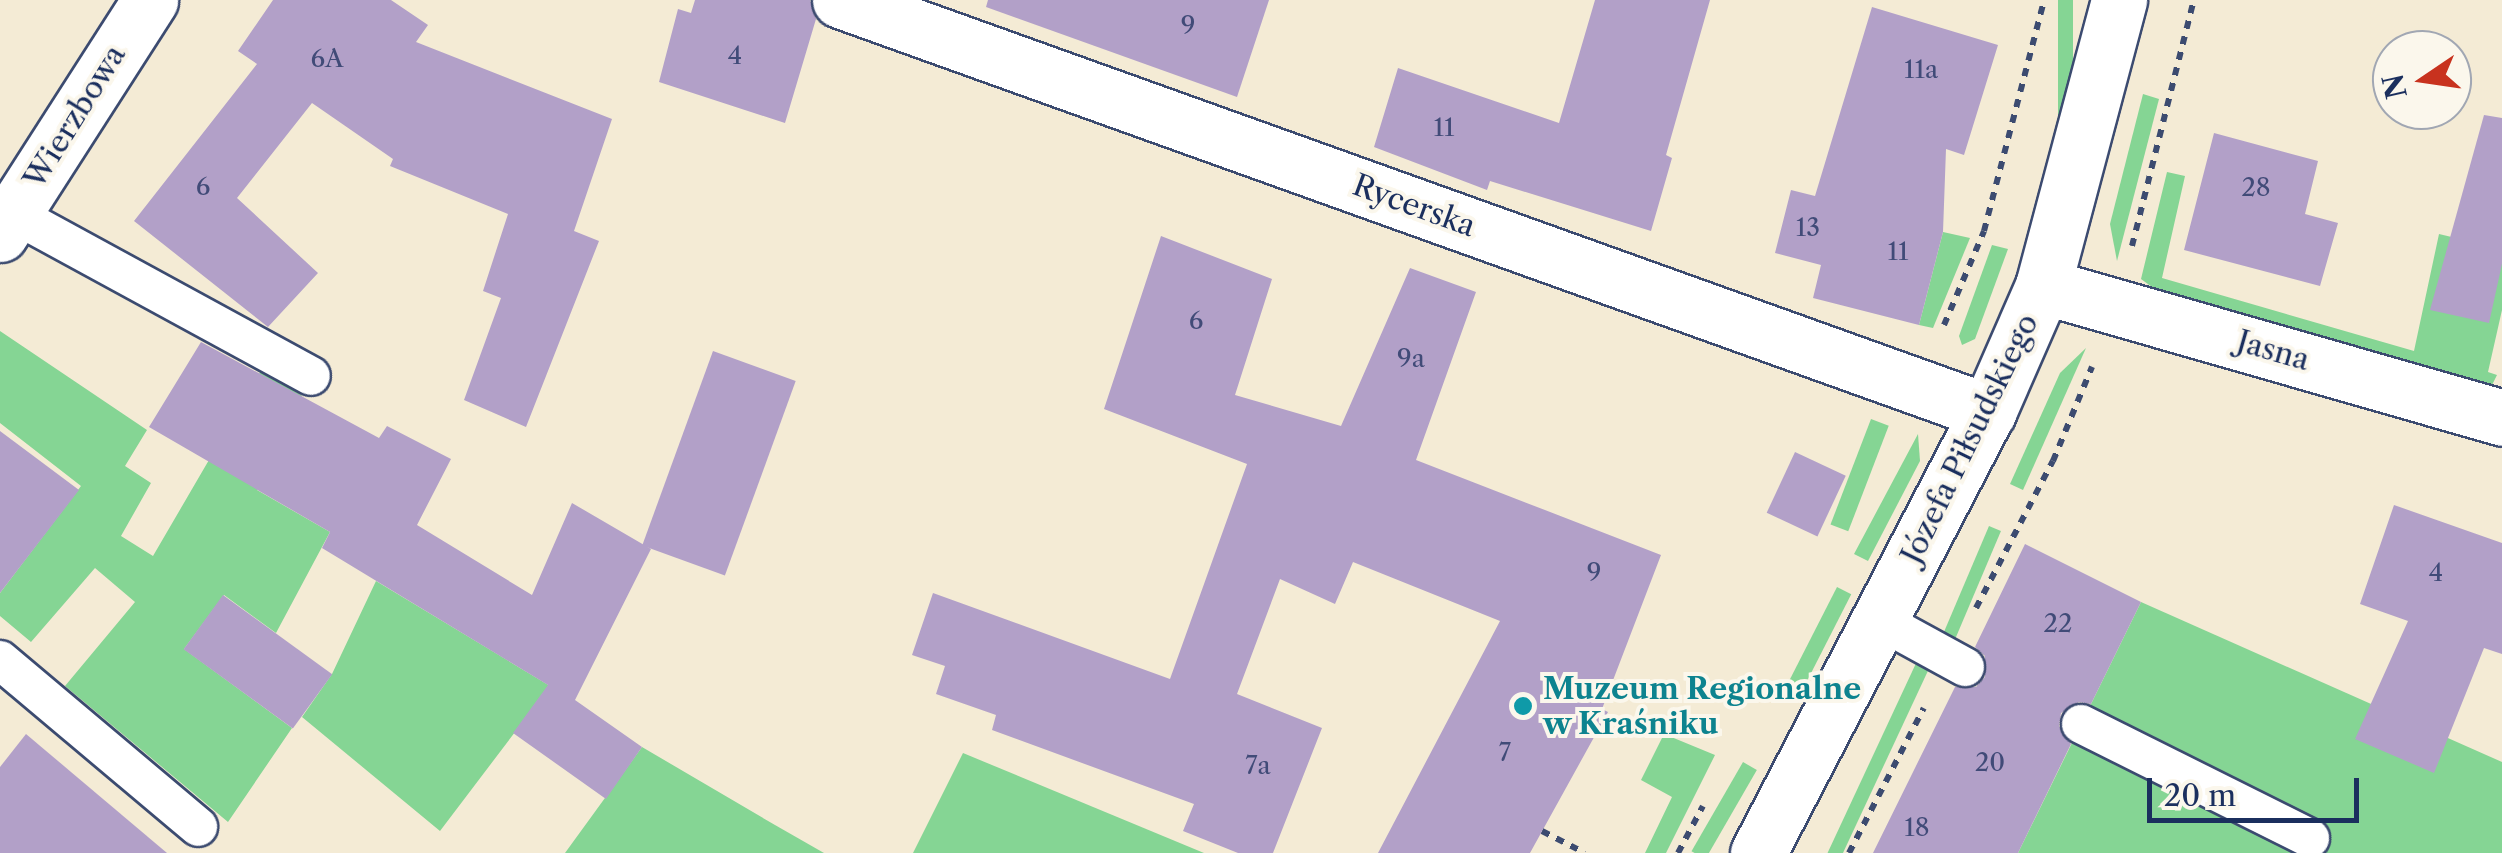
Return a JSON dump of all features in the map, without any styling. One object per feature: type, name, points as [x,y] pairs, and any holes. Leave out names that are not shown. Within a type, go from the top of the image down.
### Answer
[{"type":"street","name":"Wierzbowa","points":[[7,224],[150,0]]},
{"type":"street","name":"Rycerska","points":[[840,0],[1988,412]]},
{"type":"street","name":"Józefa Piłsudskiego","points":[[1758,853],[1988,412],[2044,286],[2119,0]]},
{"type":"street","name":"Jasna","points":[[2044,286],[2502,418]]},
{"type":"lane","points":[[7,224],[311,376]]},
{"type":"lane","points":[[1879,620],[1965,667]]},
{"type":"lane","points":[[0,660],[198,827]]},
{"type":"lane","points":[[2081,724],[2310,838]]},
{"type":"path","points":[[1542,831],[1585,853]]},
{"type":"green space","points":[[2058,0],[2073,0],[2073,213],[2058,213]]},
{"type":"green space","points":[[2143,94],[2159,99],[2117,261],[2110,224]]},
{"type":"green space","points":[[2167,172],[2185,176],[2162,278],[2414,351],[2439,234],[2502,249],[2502,310],[2488,372],[2497,375],[2491,387],[2152,287],[2141,279]]},
{"type":"green space","points":[[1943,232],[1970,238],[1933,328],[1919,325]]},
{"type":"green space","points":[[1992,245],[2008,249],[1975,339],[1962,345],[1959,336]]},
{"type":"green space","points":[[0,331],[147,430],[125,466],[151,483],[121,536],[153,556],[262,369],[302,396],[257,490],[330,532],[276,633],[224,595],[184,649],[292,728],[228,822],[65,686],[135,602],[95,568],[31,642],[0,616],[0,593],[81,486],[0,423]]},
{"type":"green space","points":[[2086,348],[2023,490],[2010,484],[2060,373]]},
{"type":"green space","points":[[1871,419],[1889,426],[1848,531],[1831,524]]},
{"type":"green space","points":[[1918,434],[1920,461],[1868,561],[1854,554]]},
{"type":"green space","points":[[1989,526],[2001,531],[1955,640],[1943,635]]},
{"type":"green space","points":[[376,581],[550,686],[440,831],[302,717],[332,674]]},
{"type":"green space","points":[[1837,587],[1851,594],[1803,690],[1788,682]]},
{"type":"green space","points":[[2141,602],[2502,762],[2502,853],[2018,853]]},
{"type":"green space","points":[[1918,659],[1931,665],[1843,853],[1828,853]]},
{"type":"green space","points":[[1664,734],[1715,755],[1666,853],[1645,853],[1672,797],[1641,780]]},
{"type":"green space","points":[[642,747],[775,825],[824,853],[565,853]]},
{"type":"green space","points":[[963,753],[1204,853],[913,853]]},
{"type":"green space","points":[[1743,762],[1757,770],[1709,853],[1692,851]]},
{"type":"building","points":[[273,0],[391,0],[428,25],[416,42],[612,119],[574,231],[599,241],[526,427],[464,400],[501,298],[483,291],[508,214],[390,166],[393,159],[312,103],[237,198],[318,273],[268,327],[134,221],[257,64],[238,51]]},
{"type":"building","points":[[695,0],[810,0],[816,19],[785,123],[659,82],[678,9],[691,13]]},
{"type":"building","points":[[988,0],[1269,0],[1237,97],[986,7]]},
{"type":"building","points":[[1595,0],[1710,0],[1666,155],[1672,158],[1651,231],[1490,181],[1487,190],[1374,147],[1398,68],[1559,123]]},
{"type":"building","points":[[1872,7],[1998,45],[1964,155],[1946,149],[1943,232],[1919,325],[1813,298],[1821,265],[1775,253],[1791,190],[1815,196]]},
{"type":"building","points":[[2484,115],[2502,118],[2502,264],[2489,323],[2430,310]]},
{"type":"building","points":[[2214,133],[2318,161],[2305,214],[2338,223],[2320,286],[2184,250]]},
{"type":"building","points":[[1161,236],[1272,279],[1235,395],[1341,426],[1410,268],[1476,292],[1416,460],[1661,555],[1602,709],[1608,712],[1530,853],[1378,853],[1500,621],[1353,562],[1335,604],[1280,579],[1237,694],[1322,728],[1273,853],[1238,853],[1183,831],[1194,804],[992,730],[996,715],[936,694],[945,666],[912,655],[933,593],[1170,679],[1247,464],[1104,409]]},
{"type":"building","points":[[201,342],[379,438],[387,426],[451,459],[417,525],[532,595],[572,503],[651,549],[575,700],[642,747],[606,799],[513,733],[548,685],[322,548],[330,532],[149,427]]},
{"type":"building","points":[[713,351],[796,381],[725,576],[642,546]]},
{"type":"building","points":[[0,431],[79,490],[0,593]]},
{"type":"building","points":[[1795,452],[1846,476],[1817,536],[1767,513]]},
{"type":"building","points":[[2394,505],[2502,543],[2502,654],[2484,648],[2434,773],[2355,739],[2408,621],[2360,604]]},
{"type":"building","points":[[2025,544],[2141,602],[2091,704],[2079,702],[2061,713],[2059,726],[2071,744],[2018,853],[1873,853],[1955,687],[1976,687],[1985,677],[1985,656],[1975,647]]},
{"type":"building","points":[[223,595],[332,674],[293,729],[184,649]]},
{"type":"building","points":[[26,734],[167,853],[0,853],[0,767]]},
{"type":"place","name":"Muzeum Regionalne w Kraśniku","points":[[1523,706]]}]
